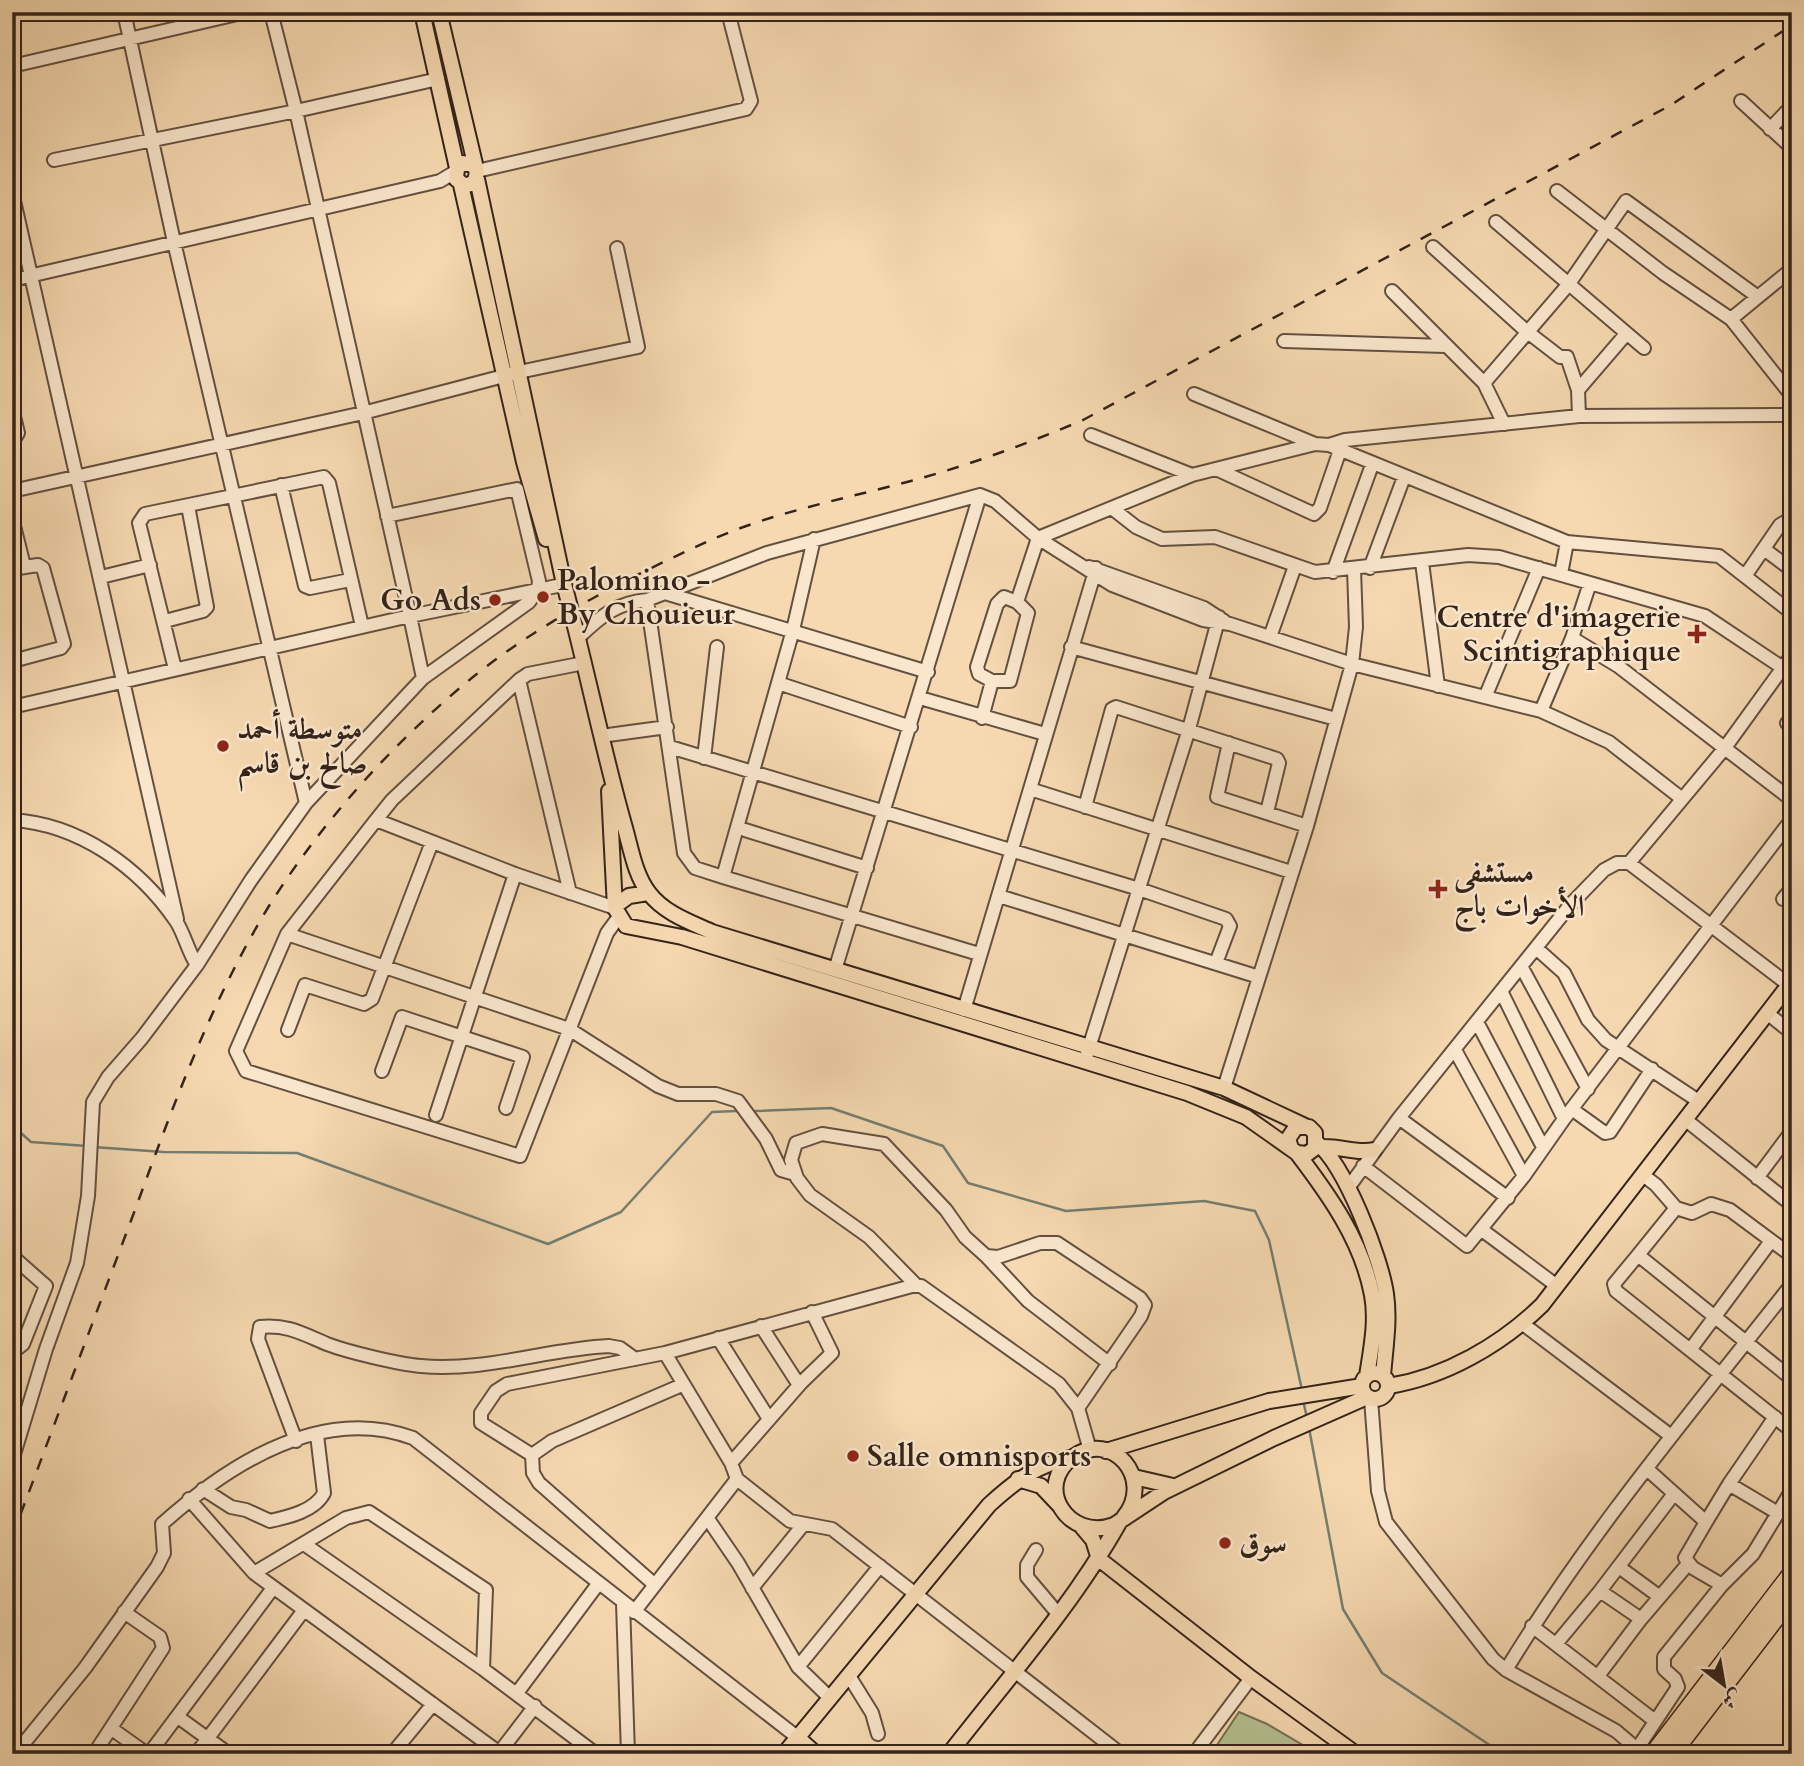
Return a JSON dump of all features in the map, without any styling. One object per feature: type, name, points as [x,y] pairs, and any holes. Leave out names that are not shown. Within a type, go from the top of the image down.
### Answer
[{"type":"highway","points":[[1645,1752],[1792,1574]]},
{"type":"highway","points":[[1671,1754],[1792,1596]]},
{"type":"main road","points":[[422,12],[458,177],[512,374],[579,637],[609,777],[639,876],[648,892],[665,908],[712,932],[964,1010],[1225,1106],[1246,1116],[1294,1150],[1311,1152],[1320,1145],[1362,1153],[1374,1150]]},
{"type":"main road","points":[[439,12],[477,173],[512,374]]},
{"type":"main road","points":[[458,177],[466,163],[477,173]]},
{"type":"main road","points":[[458,177],[469,186],[477,173]]},
{"type":"main road","points":[[538,483],[557,586],[571,640],[584,663]]},
{"type":"main road","points":[[609,777],[616,911],[626,926],[682,937],[1087,1055],[1224,1088],[1315,1133],[1320,1145],[1339,1168],[1348,1188],[1380,1268],[1386,1294],[1388,1322],[1383,1397],[1367,1389]]},
{"type":"main road","points":[[616,911],[629,896],[648,892]]},
{"type":"main road","points":[[642,931],[665,908]]},
{"type":"main road","points":[[784,1754],[989,1505],[1018,1479],[1051,1462],[1090,1450],[1105,1451],[1269,1401],[1367,1389],[1386,1381],[1409,1383],[1478,1353],[1523,1324],[1557,1286],[1790,983]]},
{"type":"main road","points":[[1082,1527],[1106,1528],[1174,1486],[1274,1438],[1350,1406],[1367,1389],[1373,1332],[1373,1296],[1362,1260],[1337,1210],[1289,1139],[1292,1130],[1305,1126]]},
{"type":"main road","points":[[949,1754],[1059,1615],[1099,1559],[1133,1503],[1134,1477],[1120,1458],[1105,1451]]},
{"type":"main road","points":[[1059,1505],[1058,1479],[1073,1457]]},
{"type":"main road","points":[[1134,1477],[1174,1486]]},
{"type":"main road","points":[[1018,1479],[1041,1486],[1068,1518],[1082,1527],[1098,1550],[1099,1559],[1251,1678],[1356,1754]]},
{"type":"main road","points":[[796,1737],[816,1754]]},
{"type":"street","points":[[124,12],[174,242],[306,803]]},
{"type":"street","points":[[12,66],[246,12]]},
{"type":"street","points":[[271,12],[296,111],[423,678]]},
{"type":"street","points":[[477,173],[746,109],[751,101],[728,12]]},
{"type":"street","points":[[54,160],[438,79]]},
{"type":"street","points":[[1741,101],[1792,148]]},
{"type":"street","points":[[1770,128],[1792,106]]},
{"type":"street","points":[[12,280],[458,177]]},
{"type":"street","points":[[1557,191],[1663,273],[1731,319],[1792,396]]},
{"type":"street","points":[[12,192],[125,682],[177,923]]},
{"type":"street","points":[[1484,383],[1525,331],[1568,285],[1626,201],[1758,297]]},
{"type":"street","points":[[1496,222],[1644,348]]},
{"type":"street","points":[[1433,247],[1525,331],[1560,357],[1567,357],[1578,390],[1579,416]]},
{"type":"street","points":[[12,491],[363,413],[512,374],[638,346],[617,248]]},
{"type":"street","points":[[1731,319],[1792,269]]},
{"type":"street","points":[[1392,291],[1484,383],[1504,424]]},
{"type":"street","points":[[1578,390],[1626,334]]},
{"type":"street","points":[[1284,341],[1445,346]]},
{"type":"street","points":[[1194,394],[1567,542],[1714,554],[1792,613]]},
{"type":"street","points":[[12,408],[18,433],[12,443]]},
{"type":"street","points":[[1216,469],[1314,514],[1320,508],[1335,448],[1345,440],[1579,416],[1792,415]]},
{"type":"street","points":[[1091,435],[1192,475]]},
{"type":"street","points":[[1038,538],[1192,475],[1315,444]]},
{"type":"street","points":[[1332,572],[1372,465]]},
{"type":"street","points":[[175,669],[139,519],[145,514],[321,477],[328,480],[362,626]]},
{"type":"street","points":[[1370,568],[1404,477]]},
{"type":"street","points":[[387,516],[538,483]]},
{"type":"street","points":[[281,485],[305,586],[310,588],[351,580]]},
{"type":"street","points":[[14,1451],[77,1263],[85,1229],[90,1118],[98,1089],[142,1038],[197,965],[251,880],[306,803],[423,678],[529,602],[538,589],[539,581],[517,489]]},
{"type":"street","points":[[579,637],[609,610],[626,602],[647,600],[730,566],[814,539],[980,495],[995,501],[1038,538],[1092,569],[1112,584],[1163,605],[1222,621],[1352,664],[1486,695],[1541,711],[1609,742],[1681,798]]},
{"type":"street","points":[[835,970],[980,495]]},
{"type":"street","points":[[165,621],[203,611],[207,607],[188,506]]},
{"type":"street","points":[[1113,509],[1136,527],[1162,539],[1215,537],[1315,572],[1487,555],[1705,616],[1786,671]]},
{"type":"street","points":[[12,518],[18,568],[38,565],[43,568],[64,644],[61,648],[20,659],[15,657],[12,648]]},
{"type":"street","points":[[1745,576],[1780,524],[1785,522],[1792,527]]},
{"type":"street","points":[[1017,602],[1038,538]]},
{"type":"street","points":[[723,877],[793,630],[814,539]]},
{"type":"street","points":[[1561,574],[1567,542]]},
{"type":"street","points":[[1764,550],[1792,570]]},
{"type":"street","points":[[1422,562],[1438,686]]},
{"type":"street","points":[[101,577],[150,565]]},
{"type":"street","points":[[1270,637],[1295,566]]},
{"type":"street","points":[[1486,695],[1539,568]]},
{"type":"street","points":[[964,1010],[1092,569]]},
{"type":"street","points":[[1224,1088],[1307,826],[1352,664],[1356,627],[1354,569]]},
{"type":"street","points":[[1541,711],[1572,638],[1590,583]]},
{"type":"street","points":[[12,707],[362,626],[557,586]]},
{"type":"street","points":[[665,593],[928,672]]},
{"type":"street","points":[[1004,597],[1017,602],[1028,613],[1010,681],[992,681],[979,674],[976,667],[997,604],[1004,597]]},
{"type":"street","points":[[647,600],[684,853],[695,868],[979,954]]},
{"type":"street","points":[[1087,1055],[1222,621]]},
{"type":"street","points":[[1572,638],[1618,666],[1792,800]]},
{"type":"street","points":[[704,758],[718,647]]},
{"type":"street","points":[[1071,647],[1336,719]]},
{"type":"street","points":[[1629,863],[1786,671],[1792,655]]},
{"type":"street","points":[[376,820],[616,911],[520,1157],[246,1071],[236,1051],[288,934],[376,820],[392,800],[519,680],[528,674],[584,663]]},
{"type":"street","points":[[519,680],[570,893]]},
{"type":"street","points":[[982,718],[992,681]]},
{"type":"street","points":[[778,683],[911,727]]},
{"type":"street","points":[[920,698],[1045,734]]},
{"type":"street","points":[[1085,807],[1113,707],[1189,729],[1279,761],[1267,812]]},
{"type":"street","points":[[601,736],[667,727]]},
{"type":"street","points":[[1229,743],[1216,795],[1307,826]]},
{"type":"street","points":[[670,747],[1139,889],[1228,921],[1230,926],[1216,963]]},
{"type":"street","points":[[1030,789],[1291,872]]},
{"type":"street","points":[[1363,1166],[1467,1246],[1508,1198],[1543,1147],[1792,819]]},
{"type":"street","points":[[12,820],[55,829],[109,853],[147,884],[177,923],[197,965]]},
{"type":"street","points":[[745,830],[867,868]]},
{"type":"street","points":[[288,1030],[305,985],[364,1004],[372,999],[432,842]]},
{"type":"street","points":[[1348,1188],[1374,1150],[1521,966],[1604,870],[1618,863],[1629,863],[1790,983]]},
{"type":"street","points":[[436,1115],[515,874]]},
{"type":"street","points":[[1783,899],[1792,888]]},
{"type":"street","points":[[999,896],[1259,977]]},
{"type":"street","points":[[288,934],[569,1029],[657,1086],[678,1094],[716,1094],[738,1101],[766,1139],[781,1170],[795,1174]]},
{"type":"street","points":[[1536,948],[1564,974],[1588,1020],[1606,1040],[1700,1102]]},
{"type":"street","points":[[1521,966],[1588,1089]]},
{"type":"street","points":[[1501,991],[1568,1115],[1605,1133],[1610,1132],[1652,1069]]},
{"type":"street","points":[[1767,1013],[1792,1032]]},
{"type":"street","points":[[382,1071],[402,1017],[523,1058],[506,1108]]},
{"type":"street","points":[[1477,1022],[1543,1147]]},
{"type":"street","points":[[1455,1050],[1524,1176]]},
{"type":"street","points":[[1399,1118],[1508,1198]]},
{"type":"street","points":[[1686,1120],[1792,1205]]},
{"type":"street","points":[[1757,1178],[1792,1131]]},
{"type":"street","points":[[1090,1450],[1078,1408],[1059,1384],[930,1291],[916,1285],[869,1237],[810,1195],[795,1174],[791,1154],[801,1140],[822,1134],[884,1143],[946,1210],[965,1237],[1028,1301],[1110,1364]]},
{"type":"street","points":[[1643,1175],[1665,1193],[1676,1208],[1686,1214],[1715,1204],[1730,1210],[1792,1256]]},
{"type":"street","points":[[1676,1208],[1614,1284],[1614,1288],[1792,1431]]},
{"type":"street","points":[[1482,1230],[1557,1286]]},
{"type":"street","points":[[1690,1350],[1771,1241]]},
{"type":"street","points":[[986,1256],[998,1256],[1040,1243],[1057,1243],[1140,1298],[1145,1305],[1144,1311],[1110,1364],[1078,1408]]},
{"type":"street","points":[[1639,1255],[1792,1379]]},
{"type":"street","points":[[12,1256],[46,1286],[23,1344],[18,1348],[12,1345]]},
{"type":"street","points":[[1506,1670],[1532,1626],[1671,1436],[1792,1284]]},
{"type":"street","points":[[532,1455],[481,1423],[481,1413],[496,1391],[507,1384],[665,1353],[916,1285]]},
{"type":"street","points":[[731,1463],[799,1385],[832,1353],[812,1312]]},
{"type":"street","points":[[1523,1324],[1671,1436]]},
{"type":"street","points":[[296,1441],[258,1339],[260,1327],[278,1325],[301,1331],[326,1343],[421,1366],[495,1363],[603,1346],[620,1348],[635,1359]]},
{"type":"street","points":[[761,1325],[799,1385]]},
{"type":"street","points":[[718,1338],[769,1419]]},
{"type":"street","points":[[665,1353],[731,1463],[737,1479],[790,1521],[803,1525],[824,1525],[832,1529],[1121,1754]]},
{"type":"street","points":[[532,1455],[552,1441],[682,1385]]},
{"type":"street","points":[[1367,1389],[1378,1491],[1385,1522],[1476,1641],[1506,1670],[1616,1731],[1645,1752],[1655,1721],[1678,1687],[1675,1679],[1664,1669],[1664,1657],[1722,1585],[1753,1554],[1792,1490]]},
{"type":"street","points":[[1722,1585],[1688,1564],[1686,1555],[1729,1484],[1775,1417]]},
{"type":"street","points":[[15,1754],[85,1668],[161,1561],[165,1537],[162,1524],[189,1499],[255,1456],[317,1435],[359,1427],[396,1432],[413,1438],[796,1737]]},
{"type":"street","points":[[203,1489],[231,1507],[246,1510],[270,1521],[308,1508],[320,1500],[324,1493],[317,1435]]},
{"type":"street","points":[[532,1455],[533,1473],[539,1483],[655,1585]]},
{"type":"street","points":[[1647,1469],[1673,1495],[1706,1521]]},
{"type":"street","points":[[634,1612],[737,1479]]},
{"type":"street","points":[[1729,1484],[1778,1513]]},
{"type":"street","points":[[1556,1644],[1673,1495]]},
{"type":"street","points":[[189,1499],[254,1573],[500,1753],[535,1706]]},
{"type":"street","points":[[254,1573],[346,1518],[369,1512],[479,1583],[488,1593],[483,1668]]},
{"type":"street","points":[[708,1519],[798,1667],[830,1698]]},
{"type":"street","points":[[752,1588],[803,1525]]},
{"type":"street","points":[[304,1544],[483,1668],[596,1754]]},
{"type":"street","points":[[1036,1550],[1027,1565],[1027,1577],[1059,1615]]},
{"type":"street","points":[[1598,1675],[1688,1564]]},
{"type":"street","points":[[798,1667],[880,1566]]},
{"type":"street","points":[[1619,1567],[1660,1597]]},
{"type":"street","points":[[517,1693],[598,1584]]},
{"type":"street","points":[[112,1729],[148,1754],[273,1588]]},
{"type":"street","points":[[1600,1591],[1642,1619]]},
{"type":"street","points":[[623,1603],[628,1754]]},
{"type":"street","points":[[197,1754],[304,1610]]},
{"type":"street","points":[[94,1754],[163,1647],[160,1637],[124,1612]]},
{"type":"street","points":[[1532,1626],[1655,1721]]},
{"type":"street","points":[[849,1676],[872,1713],[878,1734]]},
{"type":"street","points":[[1194,1754],[1251,1678]]},
{"type":"street","points":[[392,1754],[433,1704]]},
{"type":"street","points":[[178,1717],[229,1754]]},
{"type":"green space","points":[[1239,1712],[1267,1724],[1318,1754],[1211,1754]]},
{"type":"waterway","points":[[755,1111],[831,1108],[943,1146],[968,1183],[1066,1211],[1204,1201],[1255,1211],[1269,1240],[1302,1390]]},
{"type":"waterway","points":[[93,1147],[164,1152],[297,1153],[548,1244],[621,1212],[712,1112],[737,1111]]},
{"type":"waterway","points":[[12,1125],[31,1142],[87,1146]]},
{"type":"waterway","points":[[1303,1400],[1307,1418]]},
{"type":"waterway","points":[[1309,1428],[1343,1609],[1382,1673],[1503,1754]]},
{"type":"railway","points":[[12,1537],[179,1093],[211,1017],[248,942],[312,843],[362,783],[444,701],[500,656],[558,618],[649,569],[711,540],[787,513],[960,466],[1083,420],[1671,105],[1792,25]]},
{"type":"place","name":"Palomino - By Chouieur","points":[[543,597]]},
{"type":"place","name":"Go Ads","points":[[495,600]]},
{"type":"place","name":"Centre d'imagerie Scintigraphique","points":[[1697,634]]},
{"type":"place","name":"متوسطة أحمد صالح بن قاسم","points":[[223,746]]},
{"type":"place","name":"مستشفى الأخوات باج","points":[[1438,889]]},
{"type":"place","name":"Salle omnisports","points":[[853,1456]]},
{"type":"place","name":"سوق","points":[[1225,1543]]}]
